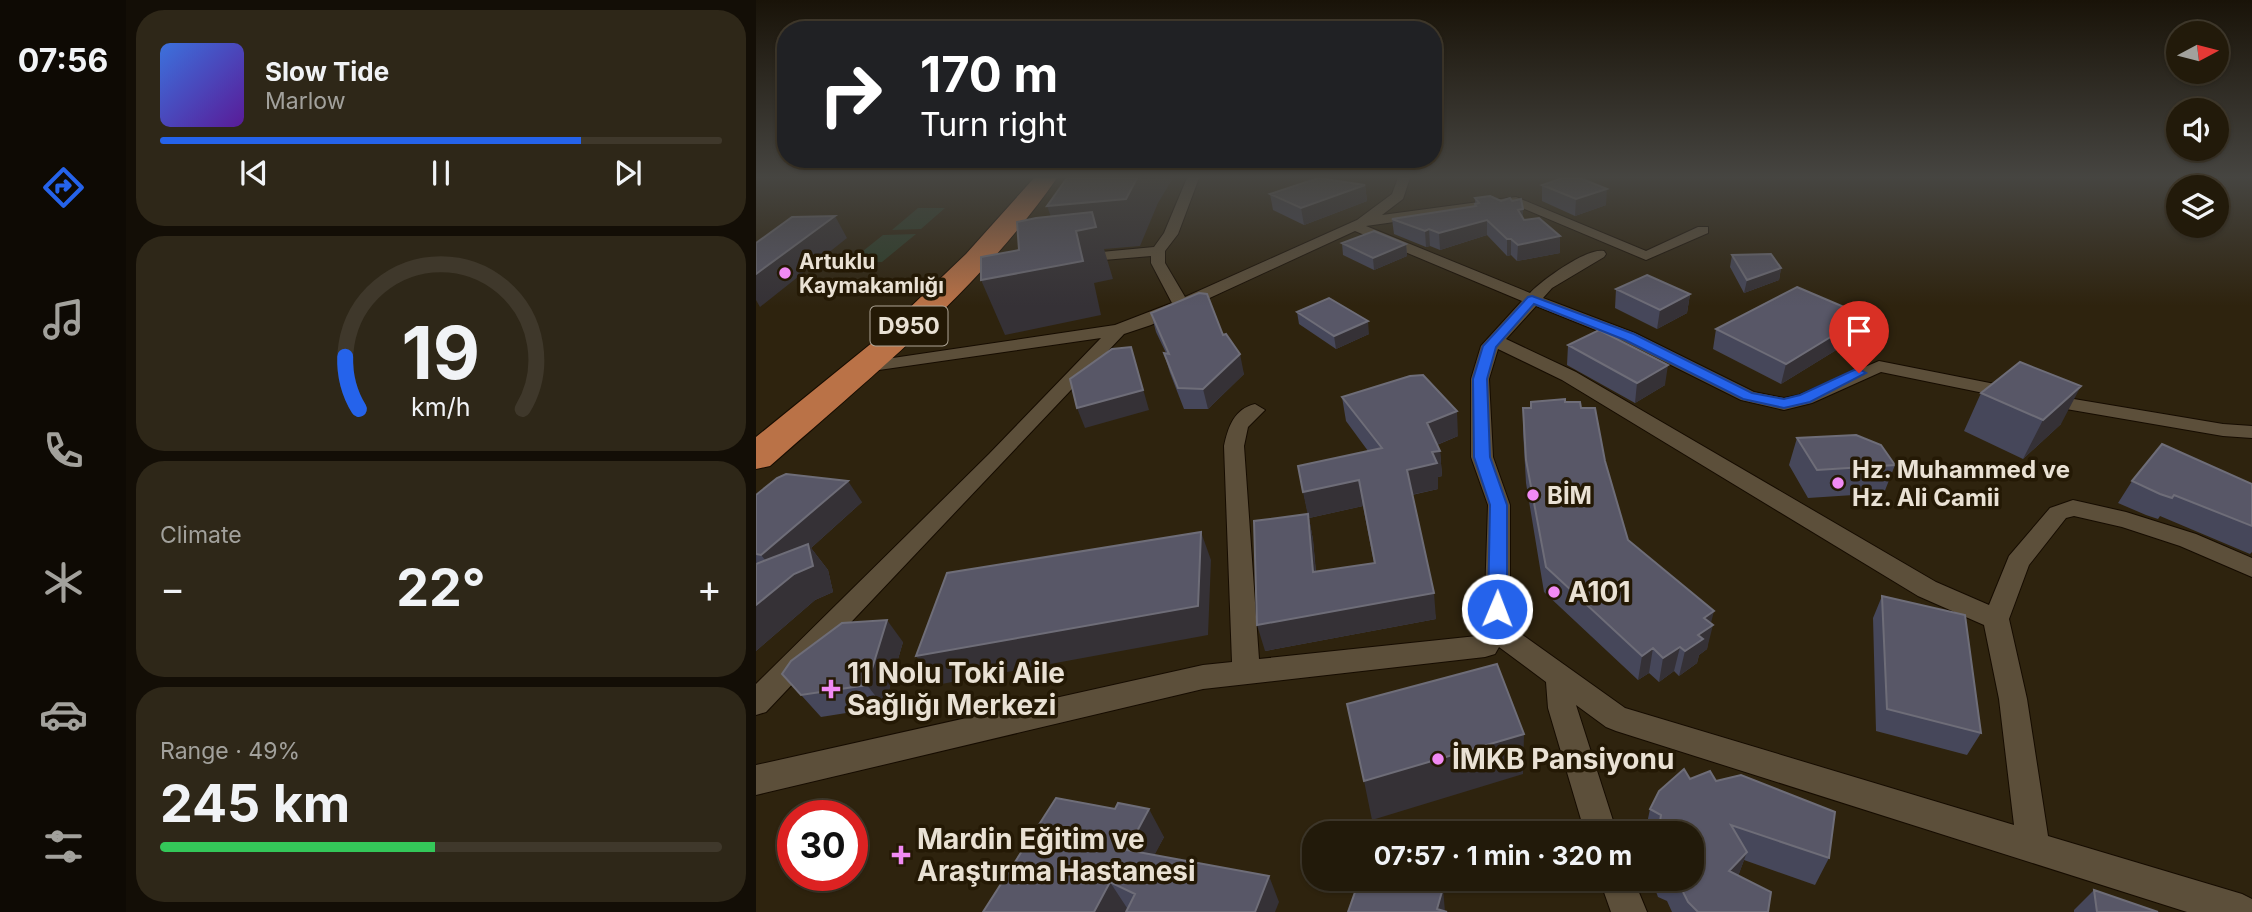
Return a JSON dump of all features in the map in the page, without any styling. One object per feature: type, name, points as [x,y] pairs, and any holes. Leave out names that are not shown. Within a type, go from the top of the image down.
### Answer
[{"type":"highway","name":"D950","points":[[756,432],[872,335],[991,221]]},
{"type":"highway","name":"D950","points":[[756,457],[865,367],[962,274],[1009,221]]},
{"type":"street","points":[[1177,221],[1171,234],[1158,251],[1158,264],[1180,303]]},
{"type":"street","points":[[865,367],[1118,330],[1145,321],[1363,221]]},
{"type":"street","points":[[1359,223],[1376,221]]},
{"type":"street","points":[[1562,221],[1646,256],[1703,230]]},
{"type":"street","points":[[1359,223],[1417,254],[1629,337],[1748,396],[1784,404],[1805,398],[1880,366],[2113,412],[2252,432]]},
{"type":"street","points":[[1065,260],[1158,251]]},
{"type":"street","points":[[756,780],[1203,677],[1485,646],[1497,631],[1499,505],[1482,457],[1480,379],[1490,346],[1532,299],[1546,285],[1599,254]]},
{"type":"street","points":[[962,274],[993,269]]},
{"type":"street","points":[[756,703],[1118,330]]},
{"type":"street","points":[[1495,341],[1569,376],[1927,589],[1996,619]]},
{"type":"street","points":[[1246,673],[1234,446],[1238,425],[1255,410]]},
{"type":"street","points":[[2033,846],[2012,699],[1996,619],[2018,562],[2058,513],[2073,508],[2126,520],[2176,536],[2252,568]]},
{"type":"street","points":[[1497,631],[1616,718],[2242,912]]},
{"type":"street","points":[[1559,676],[1562,708],[1597,821]]},
{"type":"street","points":[[1621,891],[1629,912]]},
{"type":"green space","points":[[903,221],[931,221],[921,229],[892,230]]},
{"type":"green space","points":[[916,234],[882,262],[848,263],[883,235]]},
{"type":"building","points":[[787,221],[829,221],[756,274],[756,243]]},
{"type":"building","points":[[1094,221],[1096,227],[1076,231],[1083,261],[981,280],[981,257],[1019,250],[1017,222]]},
{"type":"building","points":[[1396,221],[1485,221],[1439,233],[1429,229],[1425,231]]},
{"type":"building","points":[[1488,221],[1542,221],[1560,236],[1518,245],[1507,239]]},
{"type":"building","points":[[1374,231],[1406,244],[1373,258],[1342,243]]},
{"type":"building","points":[[1771,254],[1781,268],[1747,280],[1732,255]]},
{"type":"building","points":[[1647,275],[1690,294],[1660,310],[1616,289]]},
{"type":"building","points":[[1797,287],[1865,316],[1786,364],[1716,329]]},
{"type":"building","points":[[1199,293],[1207,294],[1223,335],[1226,334],[1240,354],[1203,389],[1178,388],[1164,353],[1169,354],[1151,313]]},
{"type":"building","points":[[1329,298],[1368,321],[1334,336],[1297,312]]},
{"type":"building","points":[[1599,330],[1668,365],[1637,383],[1568,345]]},
{"type":"building","points":[[1131,347],[1143,390],[1077,408],[1070,379],[1112,349]]},
{"type":"building","points":[[2020,362],[2081,386],[2043,420],[1981,393]]},
{"type":"building","points":[[1423,375],[1457,411],[1427,423],[1440,451],[1432,452],[1437,463],[1407,470],[1434,593],[1257,625],[1254,521],[1308,514],[1313,572],[1375,563],[1359,480],[1303,492],[1298,466],[1382,448],[1342,397],[1410,376]]},
{"type":"building","points":[[1565,399],[1565,402],[1580,402],[1581,408],[1595,408],[1605,461],[1628,540],[1714,611],[1704,618],[1713,625],[1698,635],[1703,639],[1685,651],[1680,647],[1663,658],[1653,648],[1642,656],[1546,567],[1526,460],[1523,408],[1531,408],[1531,402]]},
{"type":"building","points":[[1856,435],[1881,445],[1895,465],[1817,470],[1797,438]]},
{"type":"building","points":[[2162,444],[2252,484],[2252,526],[2174,495],[2172,498],[2160,494],[2132,481]]},
{"type":"building","points":[[786,474],[848,481],[761,555],[756,554],[756,495]]},
{"type":"building","points":[[1201,532],[1198,606],[916,656],[947,573]]},
{"type":"building","points":[[808,544],[813,566],[794,574],[756,605],[756,564]]},
{"type":"building","points":[[1882,596],[1965,615],[1981,733],[1887,709]]},
{"type":"building","points":[[887,620],[867,685],[801,695],[782,674],[791,661],[842,623]]},
{"type":"building","points":[[1497,664],[1524,734],[1364,781],[1347,704]]},
{"type":"building","points":[[1684,769],[1690,779],[1710,771],[1716,781],[1741,775],[1835,812],[1829,858],[1731,825],[1747,852],[1729,871],[1771,892],[1768,912],[1698,912],[1688,902],[1682,891],[1704,891],[1704,821],[1660,821],[1661,815],[1650,809],[1659,791]]},
{"type":"building","points":[[1056,798],[1115,809],[1118,803],[1149,809],[1127,850],[1269,876],[1255,912],[1126,912],[1135,894],[1110,882],[1094,912],[983,912]]},
{"type":"building","points":[[2094,890],[2158,912],[2097,912]]},
{"type":"building","points":[[1355,891],[1442,891],[1437,909],[1447,912],[1348,912]]},
{"type":"place","name":"Artuklu Kaymakamlığı","points":[[785,273]]},
{"type":"place","name":"Hz. Muhammed ve Hz. Ali Camii","points":[[1838,483]]},
{"type":"place","name":"BİM","points":[[1533,495]]},
{"type":"place","name":"A101","points":[[1554,592]]},
{"type":"place","name":"11 Nolu Toki Aile Sağlığı Merkezi","points":[[831,689]]},
{"type":"place","name":"İMKB Pansiyonu","points":[[1438,759]]},
{"type":"place","name":"Mardin Eğitim ve Araştırma Hastanesi","points":[[901,855]]},
{"type":"route","points":[[1497,609],[1499,505],[1482,457],[1480,379],[1490,346],[1532,299],[1629,337],[1748,396],[1784,404],[1805,398],[1859,373]]}]
